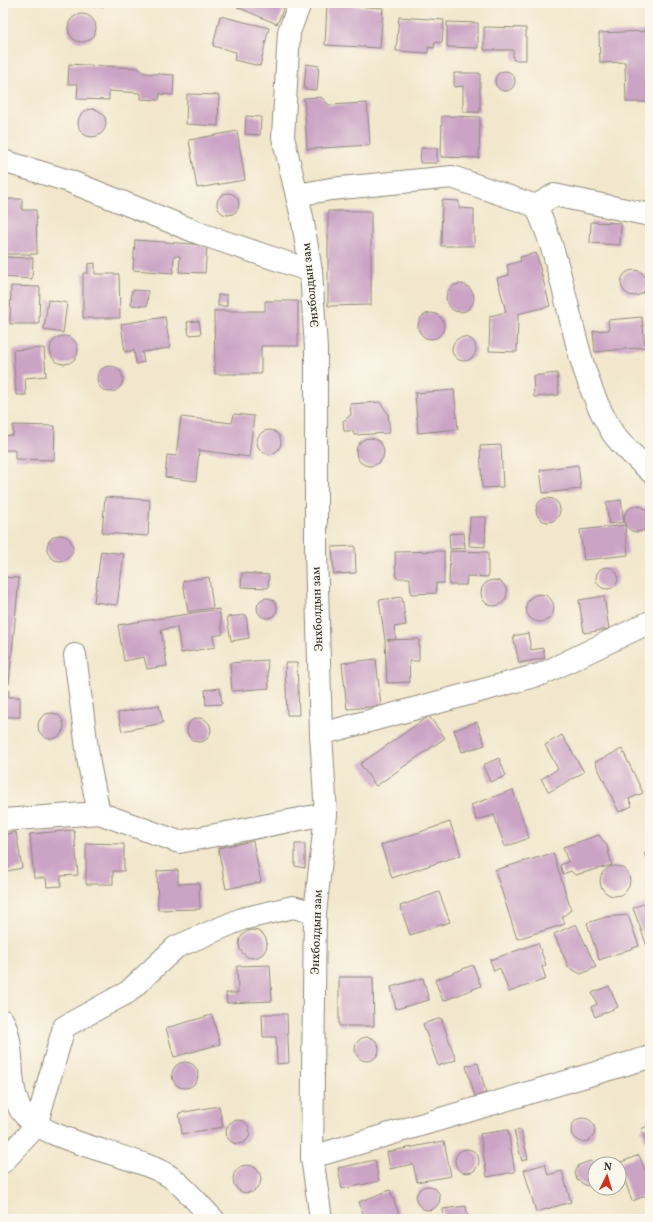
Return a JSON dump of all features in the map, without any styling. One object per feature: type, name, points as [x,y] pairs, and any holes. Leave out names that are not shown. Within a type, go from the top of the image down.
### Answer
[{"type":"street","name":"Энхболдын зам","points":[[300,3],[289,32],[282,137],[297,195],[311,271],[316,349],[316,551],[321,734],[326,814],[315,913],[312,1157],[321,1219]]},
{"type":"street","points":[[3,161],[69,181],[204,235],[311,271]]},
{"type":"street","points":[[297,195],[331,189],[452,177],[536,206],[557,260],[589,382],[612,433],[650,471]]},
{"type":"street","points":[[536,206],[554,195],[650,215]]},
{"type":"street","points":[[321,734],[542,674],[650,622]]},
{"type":"street","points":[[75,655],[89,764],[99,813]]},
{"type":"street","points":[[3,820],[99,813],[179,842],[326,814]]},
{"type":"street","points":[[3,1162],[36,1126],[64,1027],[128,992],[176,947],[242,919],[293,907],[315,913]]},
{"type":"street","points":[[3,1021],[11,1049],[12,1086],[20,1109],[36,1126],[150,1167],[172,1178],[213,1219]]},
{"type":"street","points":[[312,1157],[650,1057]]},
{"type":"building","points":[[79,3],[103,3],[103,7]]},
{"type":"building","points":[[238,3],[286,3],[277,24],[237,7]]},
{"type":"building","points":[[327,4],[383,8],[380,48],[325,45]]},
{"type":"building","points":[[82,14],[92,18],[96,28],[92,38],[82,42],[72,38],[68,28],[72,18]]},
{"type":"building","points":[[220,16],[269,28],[260,66],[234,60],[236,52],[213,46]]},
{"type":"building","points":[[399,17],[444,20],[442,43],[435,42],[434,48],[428,47],[428,53],[396,51]]},
{"type":"building","points":[[447,22],[478,23],[478,48],[447,47]]},
{"type":"building","points":[[484,27],[526,28],[526,60],[513,60],[513,50],[484,50]]},
{"type":"building","points":[[650,31],[650,102],[626,102],[625,62],[600,63],[599,33]]},
{"type":"building","points":[[69,64],[138,68],[144,73],[174,75],[173,95],[160,94],[159,100],[141,99],[141,93],[109,91],[109,100],[77,99],[78,84],[68,84]]},
{"type":"building","points":[[306,64],[319,66],[317,90],[304,89]]},
{"type":"building","points":[[501,71],[509,71],[515,77],[515,85],[509,91],[501,91],[495,85],[495,77]]},
{"type":"building","points":[[454,73],[480,73],[480,112],[463,112],[463,86],[454,87]]},
{"type":"building","points":[[187,94],[219,95],[218,126],[186,124]]},
{"type":"building","points":[[321,97],[329,105],[367,103],[370,145],[307,149],[304,98]]},
{"type":"building","points":[[92,109],[102,113],[106,123],[102,133],[92,137],[82,133],[78,123],[82,113]]},
{"type":"building","points":[[246,116],[261,117],[260,135],[245,134]]},
{"type":"building","points":[[442,116],[480,117],[479,158],[441,157]]},
{"type":"building","points":[[237,131],[245,180],[197,188],[189,140]]},
{"type":"building","points":[[421,148],[437,148],[437,163],[420,163]]},
{"type":"building","points":[[228,193],[236,196],[239,204],[236,212],[228,215],[220,212],[217,204],[220,196]]},
{"type":"building","points":[[3,199],[22,199],[22,210],[36,210],[37,254],[3,254]]},
{"type":"building","points":[[442,200],[459,201],[459,208],[474,209],[474,246],[441,246]]},
{"type":"building","points":[[328,211],[371,211],[371,305],[328,306]]},
{"type":"building","points":[[591,222],[621,223],[620,245],[590,243]]},
{"type":"building","points":[[135,240],[207,245],[205,273],[179,272],[180,256],[174,256],[173,273],[133,270]]},
{"type":"building","points":[[536,253],[550,306],[518,314],[517,352],[489,351],[490,316],[506,312],[497,278],[509,275],[507,265],[521,261],[520,257]]},
{"type":"building","points":[[3,257],[33,258],[32,279],[3,277]]},
{"type":"building","points":[[95,263],[95,274],[119,274],[120,318],[83,318],[83,273],[88,273],[88,264]]},
{"type":"building","points":[[634,270],[643,274],[647,283],[643,292],[634,296],[625,292],[621,283],[625,274]]},
{"type":"building","points":[[460,284],[470,288],[474,298],[470,308],[460,312],[450,308],[446,298],[450,288]]},
{"type":"building","points":[[11,286],[40,287],[39,324],[10,324]]},
{"type":"building","points":[[132,290],[148,291],[147,306],[131,305]]},
{"type":"building","points":[[218,295],[227,295],[227,306],[218,306]]},
{"type":"building","points":[[48,300],[67,303],[63,333],[44,330]]},
{"type":"building","points":[[265,301],[298,301],[298,346],[261,346],[261,374],[215,374],[214,311],[265,311]]},
{"type":"building","points":[[431,313],[440,317],[444,326],[440,335],[431,339],[422,335],[418,326],[422,317]]},
{"type":"building","points":[[165,317],[170,348],[142,352],[144,362],[136,364],[134,350],[125,352],[121,324]]},
{"type":"building","points":[[642,317],[645,347],[595,352],[593,331],[609,330],[608,320]]},
{"type":"building","points":[[199,321],[201,334],[189,335],[187,322]]},
{"type":"building","points":[[64,336],[74,340],[78,350],[74,360],[64,364],[54,360],[50,350],[54,340]]},
{"type":"building","points":[[464,337],[469,338],[475,344],[475,354],[469,360],[464,361],[459,360],[453,354],[452,349],[453,344],[459,338]]},
{"type":"building","points":[[44,348],[46,376],[25,378],[26,395],[16,395],[13,350]]},
{"type":"building","points":[[110,366],[119,370],[123,379],[119,388],[110,392],[101,388],[97,379],[101,370]]},
{"type":"building","points":[[557,373],[559,395],[534,397],[533,376]]},
{"type":"building","points":[[454,390],[458,429],[418,433],[415,393]]},
{"type":"building","points":[[380,402],[388,414],[390,433],[354,435],[353,431],[344,431],[343,421],[351,415],[350,404]]},
{"type":"building","points":[[234,414],[254,416],[249,457],[199,450],[196,481],[165,477],[167,455],[176,456],[181,417],[232,423]]},
{"type":"building","points":[[13,425],[55,426],[54,460],[15,459],[15,450],[3,450],[3,436],[13,435]]},
{"type":"building","points":[[269,430],[278,433],[281,442],[278,451],[269,454],[260,451],[257,442],[260,433]]},
{"type":"building","points":[[370,438],[380,442],[384,452],[380,462],[370,466],[360,462],[356,452],[360,442]]},
{"type":"building","points":[[501,445],[503,487],[482,488],[480,446]]},
{"type":"building","points":[[578,465],[581,489],[543,493],[540,470]]},
{"type":"building","points":[[105,497],[150,500],[148,536],[102,533]]},
{"type":"building","points":[[548,498],[557,501],[560,510],[557,519],[548,522],[539,519],[536,510],[539,501]]},
{"type":"building","points":[[621,500],[624,522],[609,524],[606,502]]},
{"type":"building","points":[[637,506],[646,510],[650,519],[646,528],[637,532],[628,528],[624,519],[628,510]]},
{"type":"building","points":[[470,517],[486,517],[485,547],[469,546]]},
{"type":"building","points":[[625,525],[628,555],[584,560],[580,530]]},
{"type":"building","points":[[464,533],[465,548],[450,549],[449,534]]},
{"type":"building","points":[[60,535],[69,539],[73,548],[69,557],[60,561],[51,557],[47,548],[51,539]]},
{"type":"building","points":[[355,546],[356,573],[334,574],[332,547]]},
{"type":"building","points":[[101,551],[124,554],[117,605],[94,602]]},
{"type":"building","points":[[444,551],[444,583],[436,583],[436,593],[411,594],[410,578],[396,578],[395,552]]},
{"type":"building","points":[[450,551],[488,552],[488,577],[467,576],[466,585],[449,585]]},
{"type":"building","points":[[607,567],[615,570],[618,578],[615,586],[607,589],[599,586],[596,578],[599,570]]},
{"type":"building","points":[[242,573],[269,575],[268,588],[241,587]]},
{"type":"building","points":[[3,577],[19,578],[9,684],[3,684]]},
{"type":"building","points":[[209,577],[213,608],[188,612],[183,581]]},
{"type":"building","points":[[494,580],[503,584],[507,593],[503,602],[494,606],[485,602],[481,593],[485,584]]},
{"type":"building","points":[[540,594],[550,598],[554,608],[550,618],[540,622],[530,618],[526,608],[530,598]]},
{"type":"building","points":[[604,596],[609,629],[584,633],[579,600]]},
{"type":"building","points":[[402,597],[406,625],[394,627],[396,639],[387,640],[419,639],[419,661],[409,661],[410,682],[387,683],[385,640],[379,600]]},
{"type":"building","points":[[263,598],[271,598],[277,604],[277,612],[271,618],[263,618],[257,612],[257,604]]},
{"type":"building","points":[[219,609],[223,634],[213,636],[215,647],[181,653],[177,627],[161,630],[167,666],[147,669],[144,657],[124,661],[118,625]]},
{"type":"building","points":[[246,615],[249,638],[231,641],[227,617]]},
{"type":"building","points":[[528,633],[531,650],[543,648],[545,658],[519,663],[513,636]]},
{"type":"building","points":[[376,659],[381,706],[347,709],[342,663]]},
{"type":"building","points":[[267,660],[269,688],[232,691],[230,663]]},
{"type":"building","points":[[285,663],[297,663],[299,715],[287,715]]},
{"type":"building","points":[[220,688],[222,704],[206,705],[205,690]]},
{"type":"building","points":[[3,690],[9,690],[9,697],[20,697],[20,717],[3,717]]},
{"type":"building","points":[[159,705],[163,723],[122,731],[118,713]]},
{"type":"building","points":[[51,713],[60,717],[64,726],[60,735],[51,739],[42,735],[38,726],[42,717]]},
{"type":"building","points":[[429,716],[445,738],[376,786],[360,764]]},
{"type":"building","points":[[199,718],[208,721],[211,730],[208,739],[199,742],[190,739],[187,730],[190,721]]},
{"type":"building","points":[[477,722],[485,745],[462,752],[454,730]]},
{"type":"building","points":[[562,735],[584,772],[549,792],[541,779],[558,769],[545,745]]},
{"type":"building","points":[[622,749],[643,793],[629,799],[632,806],[619,812],[595,762]]},
{"type":"building","points":[[499,758],[506,776],[490,782],[483,765]]},
{"type":"building","points":[[513,790],[529,838],[505,847],[494,815],[476,820],[471,805]]},
{"type":"building","points":[[450,822],[461,855],[392,878],[381,845]]},
{"type":"building","points":[[74,830],[78,875],[61,876],[61,886],[47,887],[46,878],[34,878],[30,834]]},
{"type":"building","points":[[16,832],[22,868],[3,872],[3,835]]},
{"type":"building","points":[[599,835],[607,846],[612,865],[575,875],[571,871],[563,874],[560,865],[568,862],[563,847]]},
{"type":"building","points":[[253,841],[261,882],[226,889],[218,848]]},
{"type":"building","points":[[86,843],[124,844],[124,871],[113,871],[113,884],[86,884]]},
{"type":"building","points":[[295,844],[305,844],[305,868],[295,866]]},
{"type":"building","points":[[650,850],[650,862],[644,854]]},
{"type":"building","points":[[553,853],[571,910],[562,917],[565,924],[517,939],[495,870]]},
{"type":"building","points":[[615,866],[626,870],[630,881],[626,892],[615,896],[604,892],[600,881],[604,870]]},
{"type":"building","points":[[178,870],[178,884],[199,883],[200,909],[158,910],[157,871]]},
{"type":"building","points":[[439,892],[450,922],[410,935],[400,906]]},
{"type":"building","points":[[650,901],[650,944],[647,946],[633,908]]},
{"type":"building","points":[[628,915],[639,946],[599,960],[587,923],[606,917]]},
{"type":"building","points":[[576,924],[596,967],[581,974],[569,968],[554,934]]},
{"type":"building","points":[[253,930],[263,934],[267,944],[263,954],[253,958],[243,954],[239,944],[243,934]]},
{"type":"building","points":[[538,943],[546,965],[542,967],[546,979],[509,992],[500,968],[494,971],[490,960]]},
{"type":"building","points":[[270,965],[272,1001],[227,1003],[226,993],[238,993],[237,966]]},
{"type":"building","points":[[473,965],[481,986],[443,1001],[435,980]]},
{"type":"building","points":[[339,977],[373,977],[374,1026],[339,1026]]},
{"type":"building","points":[[423,978],[429,1000],[396,1009],[391,987]]},
{"type":"building","points":[[609,986],[618,1007],[595,1017],[591,1007],[597,1004],[592,993]]},
{"type":"building","points":[[262,1014],[287,1014],[289,1063],[277,1064],[276,1037],[263,1037]]},
{"type":"building","points":[[212,1015],[220,1044],[174,1057],[166,1028]]},
{"type":"building","points":[[441,1018],[456,1060],[438,1066],[423,1024]]},
{"type":"building","points":[[367,1037],[376,1040],[379,1049],[376,1058],[367,1061],[358,1058],[355,1049],[358,1040]]},
{"type":"building","points":[[185,1062],[194,1066],[198,1075],[194,1084],[185,1088],[176,1084],[172,1075],[176,1066]]},
{"type":"building","points":[[478,1063],[486,1093],[475,1097],[466,1066]]},
{"type":"building","points":[[219,1106],[223,1127],[182,1134],[179,1113]]},
{"type":"building","points":[[583,1118],[592,1121],[595,1130],[592,1139],[583,1142],[574,1139],[571,1130],[574,1121]]},
{"type":"building","points":[[238,1120],[247,1123],[250,1132],[247,1141],[238,1144],[229,1141],[226,1132],[229,1123]]},
{"type":"building","points":[[650,1125],[650,1152],[641,1129]]},
{"type":"building","points":[[508,1130],[515,1172],[487,1177],[480,1134]]},
{"type":"building","points":[[521,1130],[528,1159],[522,1161],[514,1131]]},
{"type":"building","points":[[444,1141],[451,1176],[417,1182],[413,1164],[390,1169],[387,1152]]},
{"type":"building","points":[[467,1149],[476,1152],[479,1161],[476,1170],[467,1173],[458,1170],[455,1161],[458,1152]]},
{"type":"building","points":[[639,1155],[650,1182],[650,1194],[632,1201],[627,1186],[627,1160]]},
{"type":"building","points":[[375,1160],[379,1181],[342,1189],[338,1168]]},
{"type":"building","points":[[587,1162],[587,1186],[577,1180],[575,1172],[579,1165]]},
{"type":"building","points":[[545,1164],[548,1175],[562,1171],[571,1202],[536,1212],[524,1170]]},
{"type":"building","points":[[247,1165],[257,1169],[261,1179],[257,1189],[247,1193],[237,1189],[233,1179],[237,1169]]},
{"type":"building","points":[[428,1186],[437,1189],[440,1198],[437,1207],[428,1210],[419,1207],[416,1198],[419,1189]]},
{"type":"building","points":[[390,1190],[401,1219],[365,1219],[359,1202]]},
{"type":"building","points":[[466,1206],[468,1219],[444,1219],[443,1209]]}]
